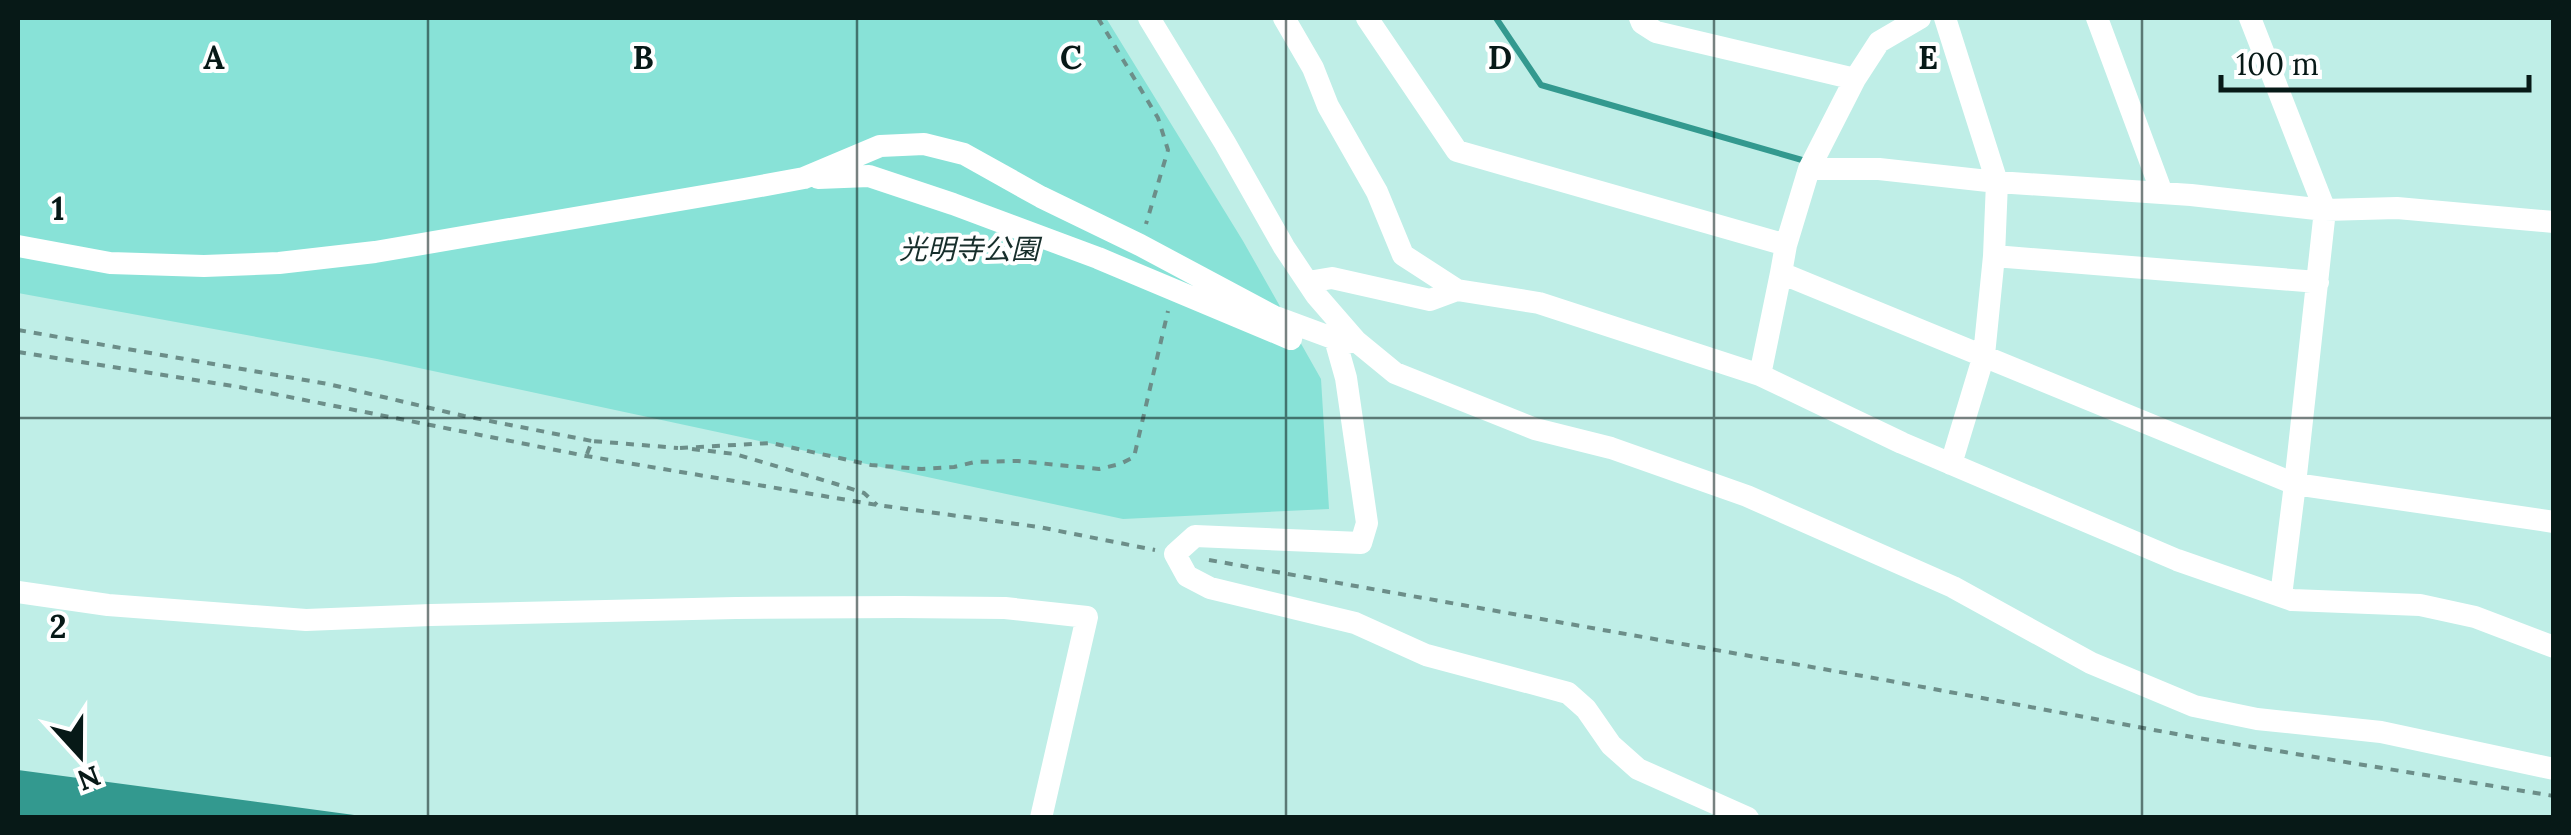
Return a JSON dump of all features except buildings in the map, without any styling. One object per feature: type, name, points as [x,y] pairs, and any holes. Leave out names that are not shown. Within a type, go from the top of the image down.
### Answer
[{"type":"street","points":[[1148,18],[1344,346],[1367,523],[1361,543],[1195,536],[1175,554],[1187,576],[1210,588],[1356,623],[1426,655],[1568,693],[1586,709],[1611,745],[1638,768],[1748,818]]},
{"type":"street","points":[[1284,18],[1313,68],[1328,106],[1378,192],[1403,255],[1458,290],[1538,303],[1760,376],[1952,464],[2177,560],[2292,600],[2420,605],[2475,616],[2554,646]]},
{"type":"street","points":[[1367,18],[1458,151],[1786,245]]},
{"type":"street","points":[[1640,18],[1656,32],[1854,79]]},
{"type":"street","points":[[1760,376],[1786,245],[1809,169],[1854,79],[1878,42],[1920,18]]},
{"type":"street","points":[[1945,18],[1997,182],[1984,355],[1952,464]]},
{"type":"street","points":[[2097,18],[2162,193]]},
{"type":"street","points":[[2250,18],[2325,210],[2281,596]]},
{"type":"street","points":[[804,178],[880,146],[924,144],[964,154],[1041,198],[1272,316],[1344,346],[1396,374],[1535,429],[1611,448],[1747,496],[1952,588],[2091,663],[2194,706],[2257,719],[2381,732],[2554,769]]},
{"type":"street","points":[[1809,169],[1878,170],[2325,210],[2397,208],[2554,222]]},
{"type":"street","points":[[18,246],[110,263],[280,263],[375,252],[804,178],[869,176],[1098,258],[1267,331],[1344,346]]},
{"type":"street","points":[[1994,256],[2318,282]]},
{"type":"street","points":[[1781,273],[2296,484],[2554,522]]},
{"type":"street","points":[[1308,282],[1332,278],[1430,300],[1458,290]]},
{"type":"street","points":[[18,592],[108,605],[306,620],[864,608],[1005,608],[1088,617],[1042,818]]},
{"type":"path","points":[[1098,18],[1158,118],[1168,150],[1140,246]]},
{"type":"path","points":[[680,448],[772,444],[871,465],[922,469],[1004,462],[1099,469],[1120,464],[1134,456],[1170,306]]},
{"type":"path","points":[[18,330],[328,384],[592,441],[735,454],[864,493],[877,505]]},
{"type":"path","points":[[18,352],[239,387],[586,456],[877,505],[1039,527],[2192,738],[2554,796]]},
{"type":"path","points":[[586,456],[592,441]]},
{"type":"green space","name":"光明寺公園","points":[[18,18],[1106,18],[1243,241],[1321,379],[1329,509],[1123,519],[377,359],[18,293]]},
{"type":"shaded area","points":[[18,770],[369,817],[18,817]]},
{"type":"waterway","points":[[1496,18],[1541,85],[1802,160]]}]
